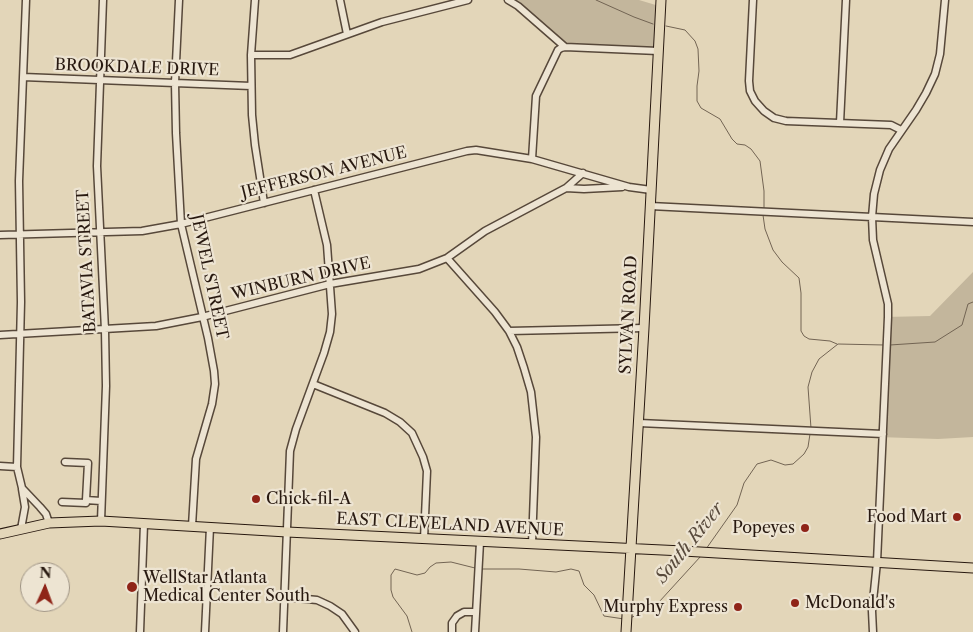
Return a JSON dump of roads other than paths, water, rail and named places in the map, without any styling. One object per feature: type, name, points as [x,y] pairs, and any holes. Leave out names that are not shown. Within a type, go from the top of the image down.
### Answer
[{"type":"main road","name":"SYLVAN ROAD","points":[[626,632],[644,328],[660,0]]},
{"type":"main road","name":"EAST CLEVELAND AVENUE","points":[[0,534],[49,524],[101,520],[287,532],[973,568]]},
{"type":"street","points":[[21,529],[25,507],[17,467],[21,302],[19,181],[26,0]]},
{"type":"street","name":"BATAVIA STREET","points":[[101,520],[106,386],[97,166],[103,0]]},
{"type":"street","name":"JEWEL STREET","points":[[179,0],[175,83],[181,224],[212,357],[215,384],[212,404],[196,458],[192,526]]},
{"type":"street","points":[[255,0],[251,86],[255,145],[264,203]]},
{"type":"street","points":[[340,0],[347,34]]},
{"type":"street","points":[[251,55],[290,55],[382,22],[468,0]]},
{"type":"street","points":[[508,0],[518,6],[566,47]]},
{"type":"street","points":[[753,0],[749,81],[750,91],[760,106],[774,118],[786,121],[891,125],[901,130]]},
{"type":"street","points":[[840,123],[846,0]]},
{"type":"street","points":[[873,632],[872,611],[877,562],[888,317],[888,304],[873,240],[874,194],[880,170],[889,149],[926,94],[935,74],[941,48],[945,0]]},
{"type":"street","points":[[532,159],[536,96],[558,50],[566,47],[658,51]]},
{"type":"street","name":"BROOKDALE DRIVE","points":[[23,77],[251,86]]},
{"type":"street","name":"JEFFERSON AVENUE","points":[[0,235],[19,236],[142,231],[181,224],[467,151],[486,151],[532,159],[629,186],[651,190]]},
{"type":"street","name":"WINBURN DRIVE","points":[[0,334],[156,326],[202,317],[330,284],[419,269],[447,258],[484,231],[566,188],[583,173]]},
{"type":"street","points":[[566,188],[584,189],[629,186]]},
{"type":"street","points":[[283,632],[290,451],[330,332],[332,314],[328,245],[314,190]]},
{"type":"street","points":[[650,206],[973,222]]},
{"type":"street","points":[[447,258],[495,312],[509,331],[524,368],[535,418],[536,456],[532,544]]},
{"type":"street","points":[[509,331],[644,328]]},
{"type":"street","points":[[313,384],[385,413],[400,422],[412,433],[427,471],[424,539]]},
{"type":"street","points":[[638,423],[882,434]]},
{"type":"street","points":[[62,502],[86,503],[88,463],[65,462]]},
{"type":"street","points":[[0,466],[17,467]]},
{"type":"street","points":[[22,488],[46,514],[49,524]]},
{"type":"street","points":[[86,500],[101,501]]},
{"type":"street","points":[[140,632],[144,524]]},
{"type":"street","points":[[205,632],[210,527]]},
{"type":"street","points":[[475,632],[480,542]]},
{"type":"street","points":[[285,597],[317,600],[330,606],[342,614],[355,632]]},
{"type":"street","points":[[452,632],[452,623],[457,616],[464,612],[476,612]]},
{"type":"waterway","points":[[596,0],[653,24]]},
{"type":"waterway","points":[[666,26],[685,30],[695,41],[698,49],[699,71],[697,101],[701,108],[720,119],[732,139],[737,144],[745,145],[751,149],[760,161],[764,209]]},
{"type":"waterway","points":[[763,215],[765,229],[773,250],[782,262],[799,278],[801,331],[809,339],[830,341],[837,344]]},
{"type":"waterway","name":"South River","points":[[890,345],[935,342],[962,325],[968,304],[973,302]]},
{"type":"waterway","name":"South River","points":[[811,428],[808,387],[812,372],[819,359],[838,344],[884,345]]},
{"type":"waterway","name":"South River","points":[[706,549],[737,505],[744,483],[757,464],[771,460],[785,465],[793,464],[804,454],[808,447],[810,434]]},
{"type":"waterway","name":"South River","points":[[630,618],[646,611],[659,602],[701,556]]},
{"type":"waterway","name":"South River","points":[[412,632],[407,616],[393,597],[391,590],[391,575],[395,569],[417,575],[425,573],[436,563],[451,562],[475,568]]},
{"type":"waterway","name":"South River","points":[[481,569],[519,569],[556,572],[571,569],[579,571],[584,585],[594,595],[604,616],[624,619]]},
{"type":"place","name":"Chick-fil-A","points":[[256,499]]},
{"type":"place","name":"Food Mart","points":[[957,517]]},
{"type":"place","name":"Popeyes","points":[[805,528]]},
{"type":"place","name":"WellStar Atlanta Medical Center South","points":[[132,587]]},
{"type":"place","name":"McDonald's","points":[[795,603]]},
{"type":"place","name":"Murphy Express","points":[[738,607]]}]
